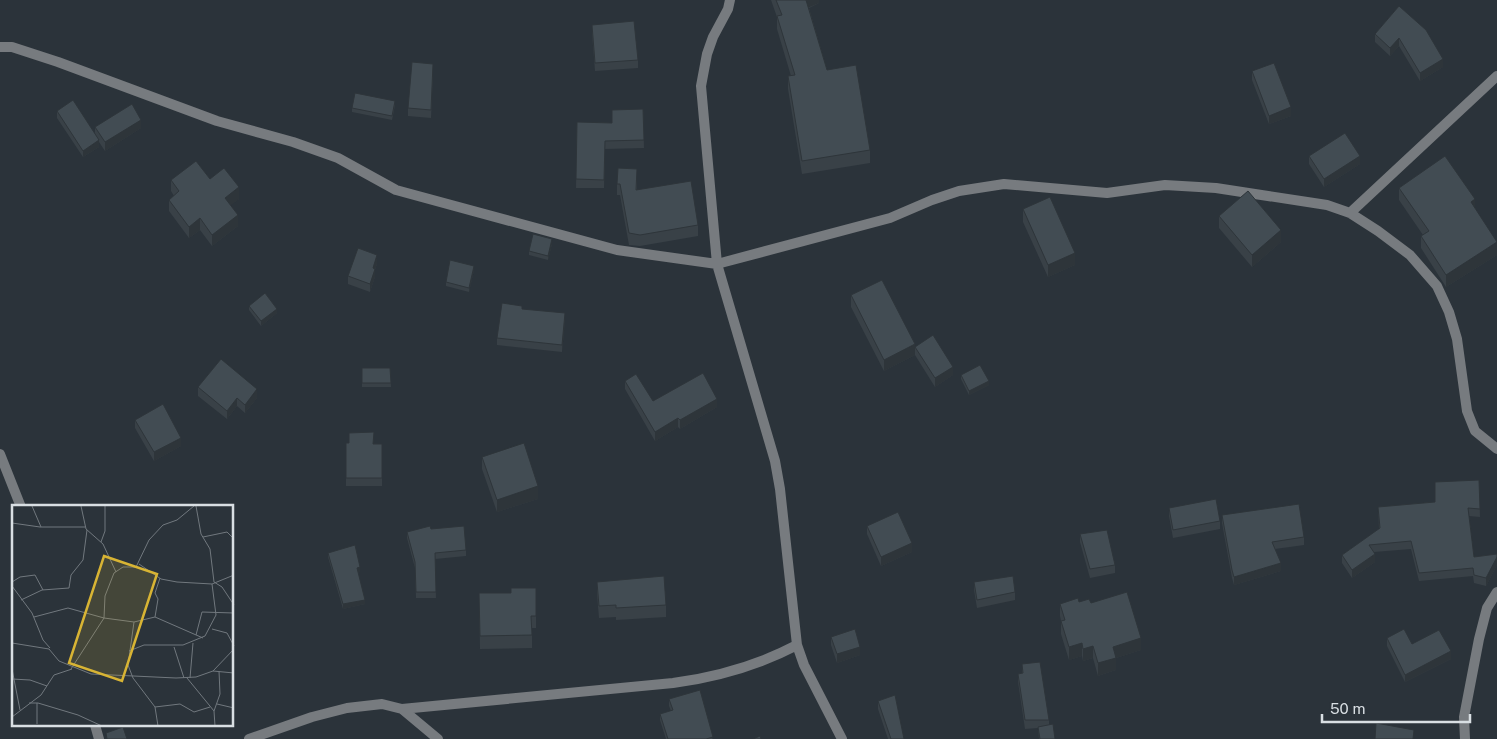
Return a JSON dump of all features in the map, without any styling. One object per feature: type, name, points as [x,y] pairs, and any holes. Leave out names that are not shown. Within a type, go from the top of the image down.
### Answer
[{"type":"street","points":[[730,0],[728,9],[713,37],[707,54],[701,86],[717,264],[774,461],[780,488],[797,645],[804,665],[842,739]]},
{"type":"street","points":[[0,47],[12,47],[58,62],[216,121],[311,148],[338,158],[396,190],[617,250],[717,264],[890,218],[959,191],[1004,184],[1107,193],[1165,185],[1216,188],[1327,205],[1350,213],[1378,231],[1410,255],[1436,286],[1449,312],[1457,339],[1467,411],[1476,431],[1497,449]]},
{"type":"street","points":[[1350,213],[1497,76]]},
{"type":"street","points":[[0,454],[21,505]]},
{"type":"street","points":[[1464,739],[1464,717],[1479,639],[1488,608],[1497,592]]},
{"type":"street","points":[[249,739],[348,708],[382,704],[402,709],[673,683],[705,678],[755,665],[797,645]]},
{"type":"street","points":[[402,709],[438,739]]},
{"type":"street","points":[[95,726],[99,739]]},
{"type":"building","points":[[776,0],[806,0],[827,70],[856,65],[870,150],[802,161],[788,76],[795,75],[777,16],[782,15]]},
{"type":"building","points":[[1399,6],[1426,30],[1443,59],[1420,73],[1399,38],[1390,48],[1375,34]]},
{"type":"building","points":[[634,21],[638,60],[595,63],[592,25]]},
{"type":"building","points":[[412,62],[433,64],[431,110],[408,108]]},
{"type":"building","points":[[1274,63],[1291,107],[1269,116],[1252,71]]},
{"type":"building","points":[[355,93],[395,101],[392,116],[352,108]]},
{"type":"building","points":[[73,100],[99,140],[83,151],[57,111]]},
{"type":"building","points":[[132,104],[141,120],[105,142],[95,127]]},
{"type":"building","points":[[643,109],[644,140],[605,141],[604,180],[576,179],[577,122],[612,123],[612,110]]},
{"type":"building","points":[[1345,133],[1360,156],[1324,179],[1309,156]]},
{"type":"building","points":[[1445,156],[1475,199],[1471,202],[1497,242],[1446,275],[1421,236],[1429,231],[1399,188]]},
{"type":"building","points":[[196,161],[210,179],[224,168],[239,187],[225,198],[238,215],[212,235],[200,218],[189,227],[169,200],[179,191],[171,180]]},
{"type":"building","points":[[618,168],[637,169],[636,190],[691,181],[698,225],[640,235],[629,233],[620,184],[617,184]]},
{"type":"building","points":[[1248,191],[1281,230],[1252,255],[1219,216]]},
{"type":"building","points":[[1050,197],[1075,253],[1048,265],[1023,209]]},
{"type":"building","points":[[533,234],[552,239],[548,256],[529,251]]},
{"type":"building","points":[[358,248],[377,255],[370,284],[348,276]]},
{"type":"building","points":[[450,260],[474,266],[469,288],[446,282]]},
{"type":"building","points":[[882,280],[915,344],[884,360],[851,295]]},
{"type":"building","points":[[265,293],[277,309],[261,321],[249,306]]},
{"type":"building","points":[[502,303],[522,306],[522,309],[565,313],[562,345],[497,338]]},
{"type":"building","points":[[933,335],[953,367],[935,378],[915,347]]},
{"type":"building","points":[[221,359],[257,389],[245,405],[237,398],[227,411],[198,387]]},
{"type":"building","points":[[980,365],[989,381],[969,391],[961,375]]},
{"type":"building","points":[[362,368],[390,368],[391,383],[362,383]]},
{"type":"building","points":[[703,373],[717,399],[680,420],[678,418],[655,432],[625,381],[636,374],[653,401]]},
{"type":"building","points":[[163,404],[181,438],[154,452],[135,420]]},
{"type":"building","points":[[374,432],[373,444],[382,444],[382,478],[346,478],[346,443],[349,443],[349,433]]},
{"type":"building","points":[[524,443],[538,486],[497,500],[482,457]]},
{"type":"building","points":[[1479,480],[1480,509],[1468,508],[1474,557],[1497,554],[1486,578],[1474,575],[1473,568],[1419,573],[1411,541],[1369,545],[1375,554],[1352,570],[1342,555],[1380,528],[1378,507],[1435,502],[1435,482]]},
{"type":"building","points":[[1216,499],[1220,521],[1173,530],[1169,508]]},
{"type":"building","points":[[1299,504],[1304,537],[1272,542],[1281,563],[1234,577],[1222,515]]},
{"type":"building","points":[[898,512],[912,543],[881,557],[867,526]]},
{"type":"building","points":[[430,526],[431,529],[464,526],[466,550],[435,553],[436,592],[416,592],[415,562],[407,532]]},
{"type":"building","points":[[1107,530],[1115,565],[1090,569],[1080,534]]},
{"type":"building","points":[[355,545],[360,567],[357,568],[365,600],[343,604],[328,553]]},
{"type":"building","points":[[664,576],[666,605],[616,608],[616,605],[599,606],[597,582]]},
{"type":"building","points":[[1013,576],[1015,592],[977,600],[974,582]]},
{"type":"building","points":[[511,588],[536,588],[536,616],[531,616],[532,635],[480,636],[479,593],[511,593]]},
{"type":"building","points":[[1127,592],[1141,638],[1113,647],[1116,658],[1098,663],[1093,646],[1083,649],[1082,643],[1069,647],[1061,621],[1065,620],[1060,604],[1078,598],[1079,602],[1089,599],[1091,603]]},
{"type":"building","points":[[855,629],[860,647],[837,654],[831,637]]},
{"type":"building","points":[[1404,629],[1412,644],[1439,630],[1451,651],[1405,675],[1387,638]]},
{"type":"building","points":[[1040,662],[1049,720],[1025,720],[1018,674],[1023,673],[1022,664]]},
{"type":"building","points":[[700,690],[713,737],[706,739],[668,739],[660,714],[673,710],[669,699]]},
{"type":"building","points":[[895,695],[904,739],[891,739],[878,701]]},
{"type":"building","points":[[1376,723],[1414,730],[1413,739],[1375,739]]},
{"type":"building","points":[[1053,724],[1055,739],[1040,739],[1038,727]]},
{"type":"building","points":[[123,727],[127,739],[107,739],[106,733]]}]
